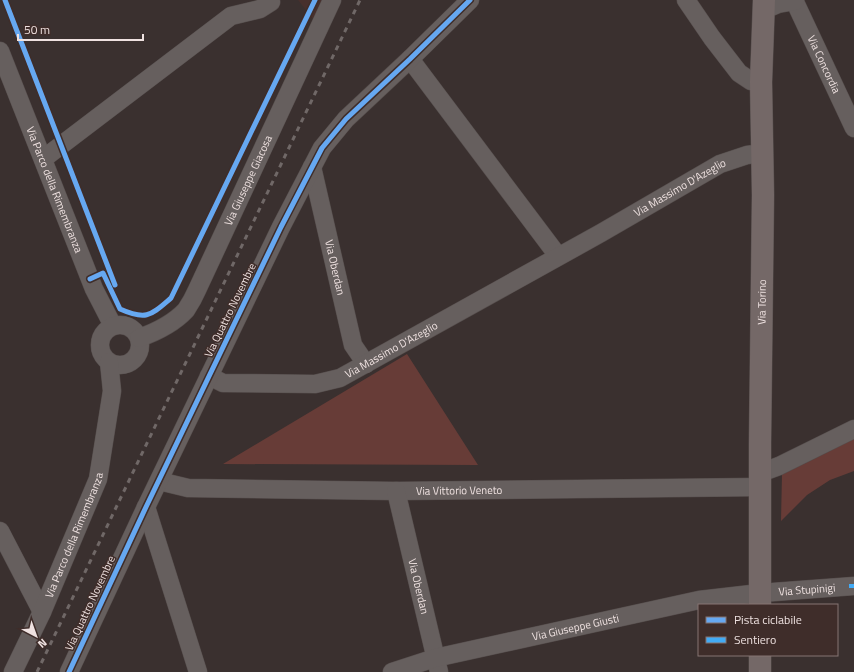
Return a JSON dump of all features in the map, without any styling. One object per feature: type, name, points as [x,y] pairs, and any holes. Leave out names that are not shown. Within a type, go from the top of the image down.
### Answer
[{"type":"main road","name":"Via Torino","points":[[760,599],[763,153],[761,82],[764,5]]},
{"type":"main road","points":[[760,656],[760,672]]},
{"type":"street","points":[[43,159],[231,16],[260,9],[271,2],[270,0]]},
{"type":"street","name":"Via Giuseppe Giacosa","points":[[139,338],[169,324],[186,310],[197,290],[332,0]]},
{"type":"street","name":"Via Quattro Novembre","points":[[69,672],[209,376],[281,227],[322,148],[346,118],[410,59],[470,0]]},
{"type":"street","points":[[686,0],[739,74],[751,81],[761,82]]},
{"type":"street","points":[[764,5],[795,1]]},
{"type":"street","name":"Via Concordia","points":[[795,1],[854,128]]},
{"type":"street","name":"Via Parco della Rimembranza","points":[[0,51],[94,289],[112,326],[106,329],[100,343],[100,350],[109,362],[112,391],[98,479],[42,612],[13,672]]},
{"type":"street","points":[[410,59],[558,256]]},
{"type":"street","name":"Via Massimo D'Azeglio","points":[[209,376],[223,383],[315,384],[340,378],[720,164],[747,155],[763,153]]},
{"type":"street","name":"Via Oberdan","points":[[312,166],[353,345],[366,364]]},
{"type":"street","points":[[112,326],[121,324],[129,326],[135,331],[139,338]]},
{"type":"street","name":"Via Parco della Rimembranza","points":[[112,391],[128,363],[139,353],[139,338]]},
{"type":"street","points":[[109,362],[122,365],[128,363]]},
{"type":"street","name":"Via Vittorio Veneto","points":[[159,481],[188,488],[396,491],[760,480],[779,466],[854,429]]},
{"type":"street","name":"Via Oberdan","points":[[396,491],[437,665]]},
{"type":"street","points":[[146,507],[198,672]]},
{"type":"street","points":[[0,531],[42,612]]},
{"type":"street","name":"Via Stupinigi","points":[[760,599],[851,586]]},
{"type":"street","name":"Via Giuseppe Giusti","points":[[392,672],[437,665],[699,600],[760,599]]},
{"type":"shaded area","points":[[298,0],[322,0],[313,19]]},
{"type":"shaded area","points":[[407,354],[478,465],[223,464]]},
{"type":"shaded area","points":[[854,437],[854,471],[830,480],[807,495],[781,521],[782,474]]},
{"type":"railway","points":[[37,672],[360,0]]},
{"type":"marked path","points":[[849,586],[854,586]]},
{"type":"cycle path","points":[[5,0],[115,285]]},
{"type":"cycle path","points":[[90,279],[103,273],[120,309],[137,315],[153,312],[171,298],[315,0]]},
{"type":"cycle path","points":[[69,672],[146,507],[281,227],[322,148],[346,119],[470,0]]}]
